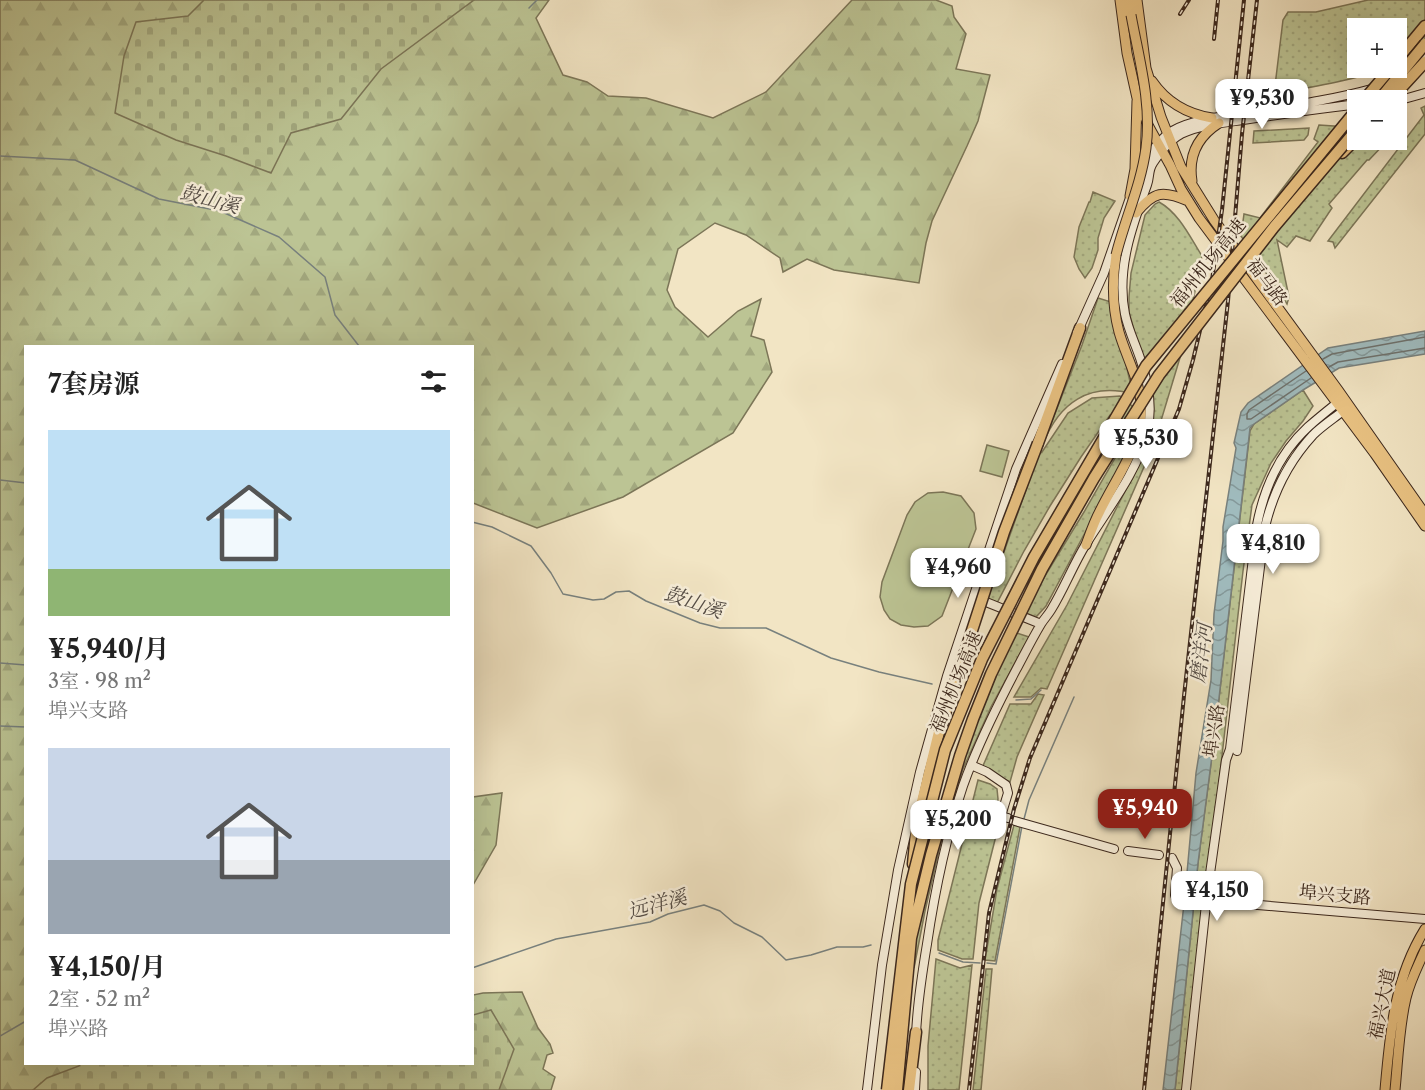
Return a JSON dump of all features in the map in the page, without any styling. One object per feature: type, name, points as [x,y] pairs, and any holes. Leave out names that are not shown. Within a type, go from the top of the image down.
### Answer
[{"type":"highway","points":[[1407,48],[1425,26]]},
{"type":"highway","points":[[1387,90],[1425,44]]},
{"type":"highway","points":[[1399,90],[1425,62]]},
{"type":"highway","points":[[1372,90],[1383,78]]},
{"type":"highway","name":"福州机场高速","points":[[887,1090],[911,884],[945,750],[982,659],[1034,557],[1146,366],[1347,119]]},
{"type":"highway","name":"福州机场高速","points":[[897,1090],[911,938],[931,855],[960,756],[972,718],[991,674],[1042,569],[1094,478],[1159,375],[1274,227],[1347,141]]},
{"type":"highway","points":[[1320,174],[1347,148]]},
{"type":"highway","points":[[911,884],[917,822],[939,732],[1004,532],[1080,328]]},
{"type":"highway","points":[[909,1090],[916,1032]]},
{"type":"main road","name":"福马路","points":[[1120,0],[1127,15],[1124,26],[1127,53],[1137,98],[1149,127],[1188,201],[1310,359],[1425,514]]},
{"type":"main road","points":[[915,1090],[916,1032],[920,992],[935,891],[956,810],[971,765],[995,708],[1086,545],[1139,430],[1141,397],[1115,316],[1113,296],[1116,255],[1139,180],[1146,147],[1146,103],[1127,15],[1129,0]]},
{"type":"main road","name":"福马路","points":[[1137,0],[1146,68],[1169,139],[1181,167],[1192,187],[1310,359]]},
{"type":"main road","points":[[1146,68],[1157,88],[1177,106],[1216,121],[1386,86],[1425,69]]},
{"type":"main road","points":[[1407,98],[1425,93]]},
{"type":"main road","points":[[1130,196],[1135,169],[1137,98]]},
{"type":"main road","points":[[867,1090],[882,966],[898,870],[911,810],[941,697],[1016,469],[1050,388],[1104,273],[1130,196],[1146,161],[1169,139],[1173,130],[1187,125],[1347,107]]},
{"type":"main road","points":[[1192,187],[1190,169],[1194,150],[1216,121]]},
{"type":"main road","points":[[1086,545],[1106,516],[1134,465],[1147,432],[1149,397],[1141,361],[1125,314],[1123,276],[1125,256],[1136,213],[1149,180],[1149,169],[1160,147]]},
{"type":"main road","points":[[1136,213],[1149,198],[1157,195],[1167,193],[1188,201]]},
{"type":"main road","name":"福马路","points":[[1327,382],[1340,407],[1425,526]]},
{"type":"main road","name":"埠兴路","points":[[1186,1090],[1206,901],[1226,760],[1233,750],[1255,537],[1260,510],[1270,482],[1290,446],[1307,428],[1340,407]]},
{"type":"main road","points":[[973,597],[1041,624]]},
{"type":"main road","points":[[971,765],[987,772],[1006,785],[1008,818],[1114,849]]},
{"type":"main road","points":[[1128,851],[1159,855]]},
{"type":"main road","name":"埠兴支路","points":[[1172,858],[1177,868],[1175,895],[1181,900],[1425,919]]},
{"type":"main road","name":"福兴大道","points":[[1385,1090],[1390,1030],[1395,1005],[1407,965],[1425,929]]},
{"type":"main road","name":"福兴大道","points":[[1395,1090],[1406,997],[1425,950]]},
{"type":"green space","points":[[0,0],[549,0],[536,18],[563,75],[587,82],[608,96],[646,98],[713,118],[766,92],[852,0],[936,0],[952,6],[954,17],[966,34],[956,69],[990,75],[978,121],[932,221],[919,283],[834,270],[807,259],[783,272],[780,258],[746,235],[715,223],[678,249],[667,290],[675,307],[708,337],[738,311],[761,299],[751,336],[764,340],[772,372],[733,433],[623,497],[537,528],[474,503],[474,345],[24,345],[24,1065],[474,1065],[474,995],[522,992],[538,1028],[550,1044],[553,1053],[547,1055],[543,1069],[555,1077],[551,1090],[0,1090]]},
{"type":"green space","points":[[204,0],[474,0],[381,69],[341,119],[291,133],[271,173],[176,140],[115,113],[124,56],[136,22],[188,16]]},
{"type":"green space","points":[[1368,0],[1425,0],[1425,53],[1407,60],[1407,18],[1347,18],[1347,78],[1353,78],[1274,94],[1283,20],[1288,12],[1316,12]]},
{"type":"green space","points":[[1425,106],[1425,134],[1335,248],[1333,242],[1328,241],[1397,150],[1407,150],[1407,137],[1424,115],[1421,108]]},
{"type":"green space","points":[[1319,125],[1347,127],[1347,150],[1378,150],[1329,204],[1332,208],[1310,241],[1296,236],[1287,247],[1277,240],[1289,297],[1287,304],[1241,236],[1244,214],[1260,218],[1318,142],[1314,139]]},
{"type":"green space","points":[[1309,128],[1304,140],[1253,143],[1254,131]]},
{"type":"green space","points":[[1093,192],[1115,201],[1104,218],[1098,238],[1098,250],[1092,268],[1085,278],[1074,257],[1079,227]]},
{"type":"green space","points":[[1159,202],[1178,219],[1202,256],[1192,306],[1143,362],[1129,312],[1131,273],[1145,215]]},
{"type":"green space","points":[[1098,298],[1111,302],[1133,394],[1103,391],[1078,399],[1058,417],[1043,444],[1082,345]]},
{"type":"green space","points":[[1182,351],[1154,444],[1047,689],[1041,688],[1031,697],[1014,697],[1067,605],[1139,464],[1150,394]]},
{"type":"green space","points":[[1303,390],[1313,406],[1271,463],[1252,505],[1184,1090],[1175,1090],[1198,863],[1250,431],[1254,424]]},
{"type":"green space","points":[[1120,396],[1132,406],[1135,423],[1128,452],[1046,606],[1036,617],[1023,612],[1130,432],[1121,418],[1110,415],[1050,506],[997,603],[987,600],[1039,453],[1042,452],[1068,413],[1092,398]]},
{"type":"green space","points":[[987,445],[1009,451],[1002,477],[980,471]]},
{"type":"green space","points":[[943,492],[961,496],[974,513],[976,529],[942,616],[928,626],[901,625],[890,619],[884,610],[880,597],[882,582],[907,515],[915,502],[928,493]]},
{"type":"green space","points":[[1014,632],[1029,637],[991,707],[963,769],[943,834],[914,968],[915,946],[924,894],[960,762]]},
{"type":"green space","points":[[1038,694],[1044,695],[1017,757],[1010,782],[982,768],[1010,704],[1031,704]]},
{"type":"green space","points":[[978,780],[997,789],[998,799],[994,821],[999,824],[979,903],[973,959],[962,959],[938,950],[938,940]]},
{"type":"green space","points":[[502,793],[496,845],[474,883],[474,797]]},
{"type":"green space","points":[[1014,825],[1020,827],[995,961],[985,960],[997,889]]},
{"type":"green space","points":[[936,959],[960,968],[972,965],[959,1090],[928,1090],[928,1046]]},
{"type":"green space","points":[[986,969],[992,969],[981,1090],[973,1090]]},
{"type":"green space","points":[[491,1010],[514,1049],[499,1090],[33,1090],[47,1078],[80,1065],[474,1065],[474,1015]]},
{"type":"water","points":[[1425,331],[1425,354],[1339,368],[1303,390],[1250,428],[1198,863],[1175,1090],[1163,1090],[1196,773],[1211,680],[1214,614],[1223,527],[1236,448],[1234,443],[1241,412],[1248,403],[1328,348]]},
{"type":"waterway","points":[[529,8],[537,0]]},
{"type":"waterway","name":"鼓山溪","points":[[0,156],[75,160],[159,199],[220,211],[279,237],[325,277],[335,315],[358,345]]},
{"type":"waterway","points":[[0,480],[24,483]]},
{"type":"waterway","name":"鼓山溪","points":[[474,522],[492,527],[531,546],[563,594],[593,600],[604,599],[616,592],[629,591],[646,601],[700,623],[720,628],[766,628],[831,658],[932,684]]},
{"type":"waterway","points":[[0,663],[24,665]]},
{"type":"waterway","points":[[1016,700],[1031,699],[1041,690]]},
{"type":"waterway","name":"远洋溪","points":[[1024,819],[1029,800],[1074,697]]},
{"type":"waterway","points":[[0,726],[24,727]]},
{"type":"waterway","name":"远洋溪","points":[[987,963],[996,964],[1022,826]]},
{"type":"waterway","name":"远洋溪","points":[[474,967],[556,939],[650,922],[668,914],[704,905],[720,911],[734,923],[762,937],[786,960],[837,947],[871,945]]},
{"type":"waterway","name":"远洋溪","points":[[939,953],[963,962],[980,963]]},
{"type":"waterway","name":"远洋溪","points":[[0,1036],[24,1022]]},
{"type":"railway","points":[[1180,14],[1189,0]]},
{"type":"railway","points":[[1214,39],[1218,0]]},
{"type":"railway","points":[[969,1090],[989,913],[1014,809],[1030,758],[1179,409],[1193,360],[1212,280],[1222,210],[1244,0]]},
{"type":"railway","points":[[1144,1090],[1184,696],[1228,301],[1242,134],[1257,0]]},
{"type":"water label","name":"磨洋河","points":[[1201,653]]}]
